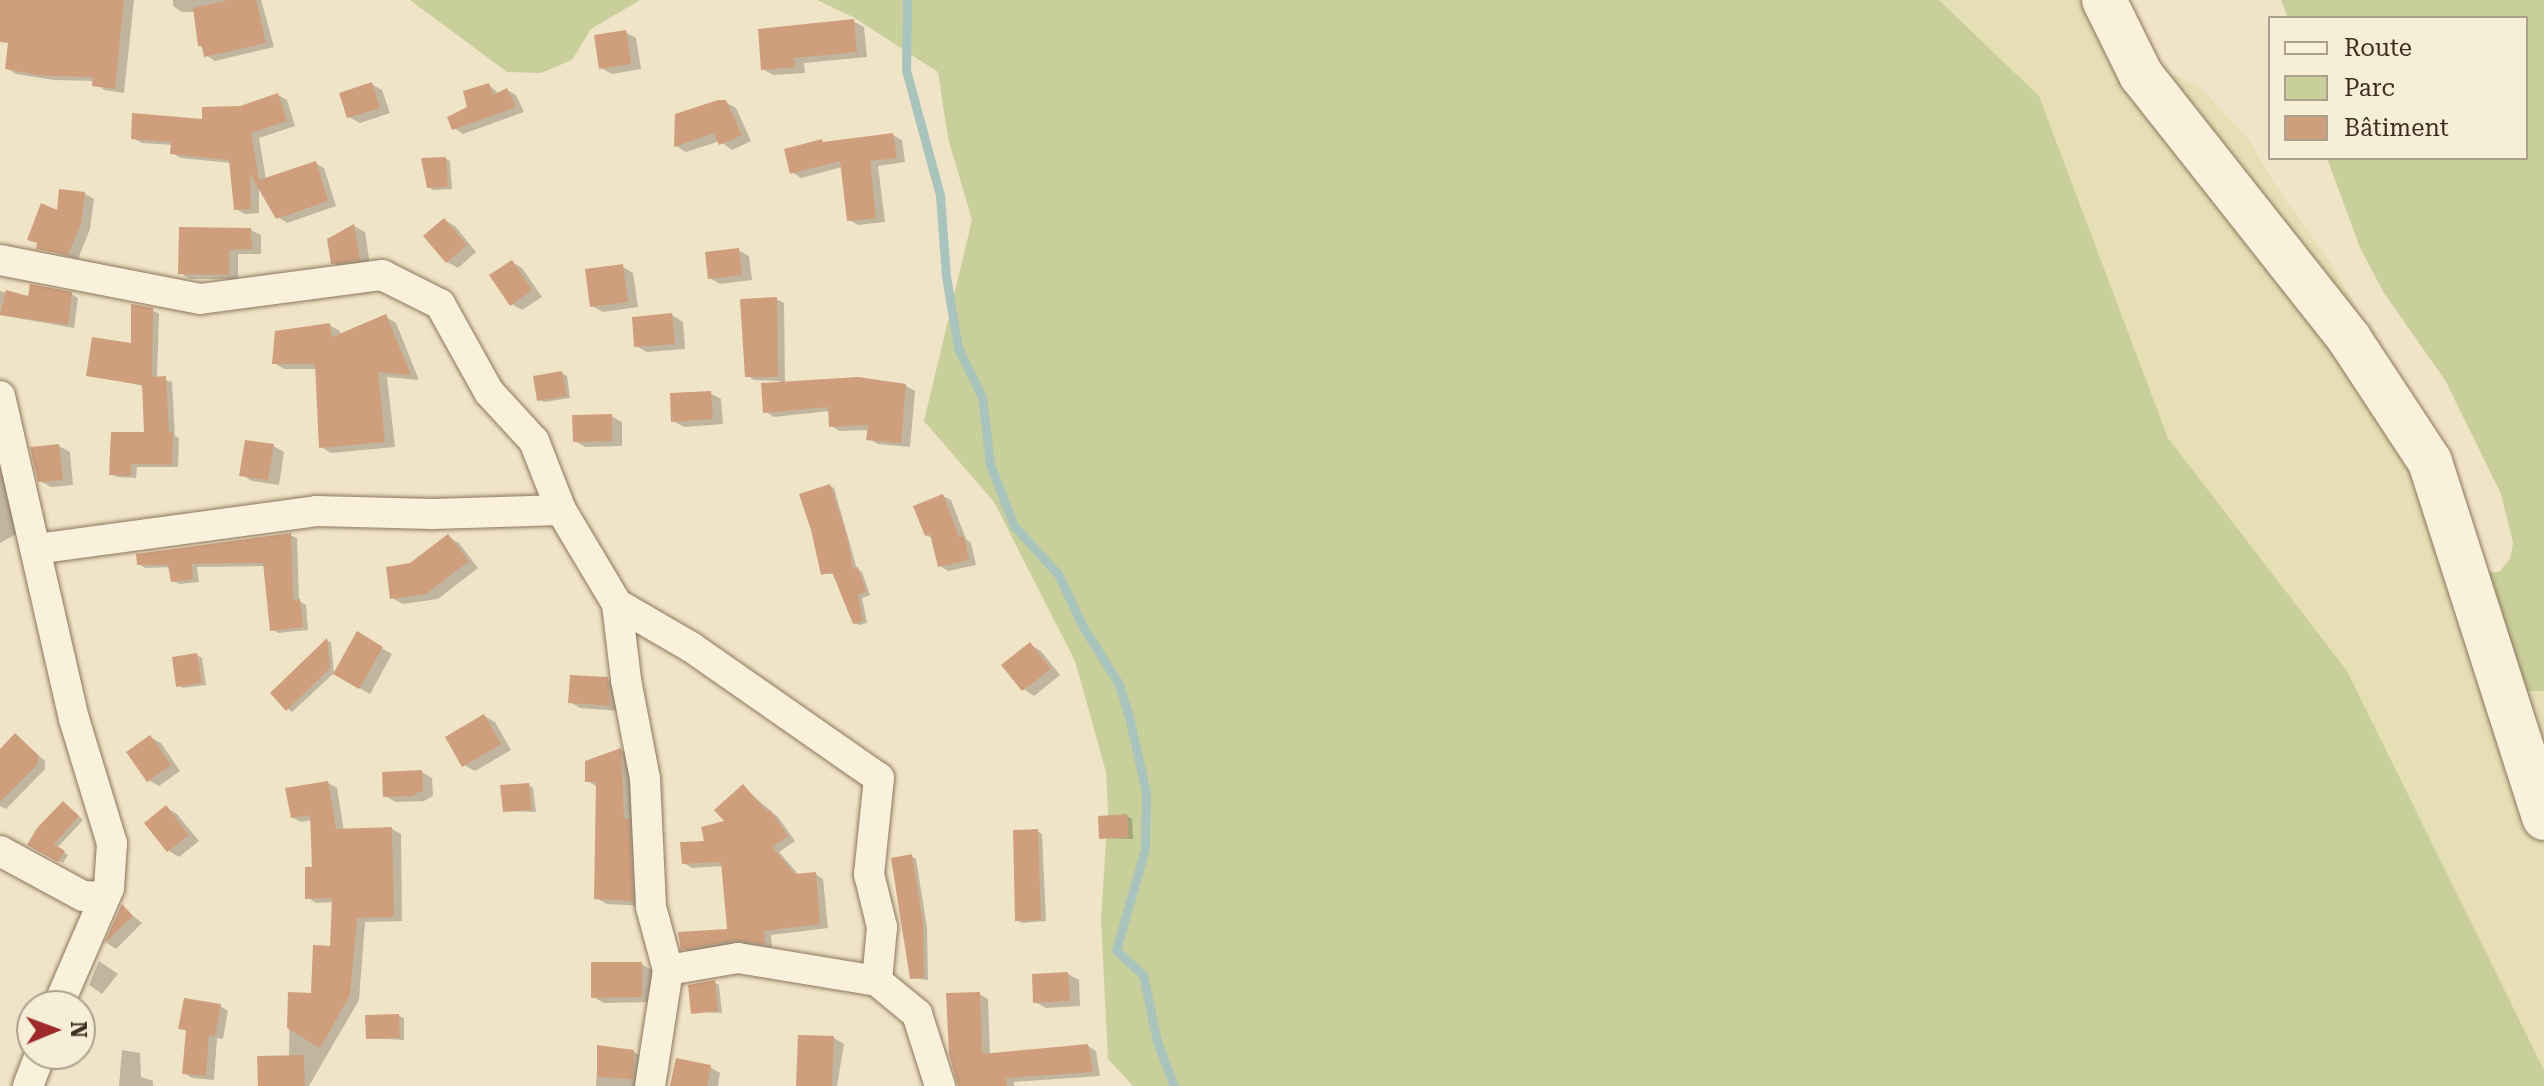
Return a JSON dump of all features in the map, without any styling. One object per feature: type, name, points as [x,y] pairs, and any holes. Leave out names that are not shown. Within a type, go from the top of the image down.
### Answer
[{"type":"street","points":[[2104,0],[2141,75],[2350,340],[2430,462],[2544,818]]},
{"type":"street","points":[[0,260],[200,299],[382,275],[440,304],[489,392],[534,441],[561,510],[617,604],[626,680],[645,779],[651,907],[668,970],[650,1086]]},
{"type":"street","points":[[0,396],[74,719],[112,843],[113,862],[104,897],[65,990]]},
{"type":"street","points":[[36,549],[316,511],[433,514],[561,510]]},
{"type":"street","points":[[617,604],[691,647],[879,778],[869,874],[882,927],[877,981]]},
{"type":"street","points":[[0,851],[83,896],[104,897]]},
{"type":"street","points":[[668,970],[738,958],[877,981],[917,1014],[940,1086]]},
{"type":"shaded area","points":[[1939,0],[2118,0],[2133,35],[2170,73],[2201,88],[2249,140],[2276,186],[2328,259],[2432,437],[2523,690],[2544,691],[2544,1070],[2347,671],[2168,438],[2039,96]]},
{"type":"green space","points":[[410,0],[640,0],[591,29],[572,60],[541,73],[507,72]]},
{"type":"green space","points":[[817,0],[1939,0],[2039,96],[2168,438],[2347,671],[2544,1070],[2544,1086],[1133,1086],[1108,1059],[1101,920],[1108,810],[1106,772],[1075,661],[994,502],[924,421],[972,220],[948,138],[938,72],[853,17]]},
{"type":"green space","points":[[2281,0],[2544,0],[2544,691],[2523,691],[2481,573],[2499,572],[2510,559],[2513,543],[2501,494],[2445,380],[2384,293],[2360,248],[2328,160],[2528,160],[2528,16],[2287,16]]},
{"type":"building","points":[[0,0],[124,0],[115,89],[92,86],[93,77],[43,76],[5,69],[8,43],[0,42]]},
{"type":"building","points":[[229,0],[256,0],[266,43],[204,57],[202,46],[198,46],[193,8]]},
{"type":"building","points":[[854,19],[857,52],[794,58],[795,67],[761,70],[758,29]]},
{"type":"building","points":[[626,30],[631,64],[599,69],[594,35]]},
{"type":"building","points":[[372,82],[380,108],[347,118],[339,93]]},
{"type":"building","points":[[489,83],[493,95],[507,88],[516,107],[452,130],[447,117],[467,107],[463,91]]},
{"type":"building","points":[[278,93],[287,121],[251,133],[259,180],[316,161],[328,201],[276,219],[250,174],[251,209],[234,210],[229,160],[170,154],[171,142],[131,139],[132,113],[202,119],[202,107],[240,106]]},
{"type":"building","points":[[726,100],[742,135],[719,145],[714,133],[674,147],[675,114]]},
{"type":"building","points":[[893,133],[897,158],[870,161],[876,218],[847,221],[840,161],[790,174],[784,149],[822,139],[823,142]]},
{"type":"building","points":[[446,157],[448,187],[427,188],[421,158]]},
{"type":"building","points":[[59,189],[85,192],[81,223],[68,255],[36,249],[37,243],[27,240],[41,203],[57,210]]},
{"type":"building","points":[[444,218],[467,245],[446,263],[423,236]]},
{"type":"building","points":[[354,224],[360,260],[331,264],[327,239]]},
{"type":"building","points":[[179,227],[251,228],[252,249],[229,250],[229,275],[178,274]]},
{"type":"building","points":[[739,248],[742,275],[708,279],[705,252]]},
{"type":"building","points":[[512,260],[532,290],[510,306],[489,275]]},
{"type":"building","points":[[623,264],[628,302],[590,307],[585,269]]},
{"type":"building","points":[[30,284],[72,292],[68,325],[0,315],[6,290],[28,296]]},
{"type":"building","points":[[777,297],[778,377],[745,377],[740,299]]},
{"type":"building","points":[[131,304],[153,308],[152,377],[166,376],[169,432],[173,432],[172,465],[131,464],[131,476],[109,475],[111,432],[144,432],[142,385],[86,376],[92,337],[131,343]]},
{"type":"building","points":[[672,313],[675,344],[634,347],[632,317]]},
{"type":"building","points":[[386,314],[411,375],[378,372],[385,442],[319,448],[315,364],[272,364],[275,331],[330,323],[332,337]]},
{"type":"building","points":[[562,371],[567,396],[537,401],[533,376]]},
{"type":"building","points":[[858,377],[906,384],[901,443],[866,440],[868,425],[829,427],[828,407],[763,413],[761,383]]},
{"type":"building","points":[[711,391],[713,419],[671,422],[670,393]]},
{"type":"building","points":[[612,414],[612,441],[573,442],[572,415]]},
{"type":"building","points":[[245,440],[274,444],[268,480],[239,476]]},
{"type":"building","points":[[59,444],[63,480],[38,482],[30,447]]},
{"type":"building","points":[[830,484],[847,536],[853,569],[858,567],[866,592],[858,595],[863,621],[853,624],[832,572],[821,575],[799,494]]},
{"type":"building","points":[[943,494],[959,537],[964,536],[969,560],[938,567],[930,534],[925,536],[913,506]]},
{"type":"building","points":[[291,533],[293,600],[300,599],[303,627],[270,631],[263,563],[192,564],[193,579],[171,582],[168,565],[137,565],[136,554]]},
{"type":"building","points":[[448,534],[469,561],[426,594],[390,599],[386,567],[410,563]]},
{"type":"building","points":[[357,631],[383,647],[359,689],[333,674]]},
{"type":"building","points":[[327,638],[330,668],[286,711],[270,693]]},
{"type":"building","points":[[1030,642],[1051,669],[1022,691],[1001,665]]},
{"type":"building","points":[[197,653],[202,683],[176,687],[172,657]]},
{"type":"building","points":[[570,675],[608,677],[610,706],[568,703]]},
{"type":"building","points":[[484,714],[501,744],[462,767],[445,737]]},
{"type":"building","points":[[15,733],[38,755],[38,764],[0,802],[0,749]]},
{"type":"building","points":[[150,735],[171,765],[147,782],[126,752]]},
{"type":"building","points":[[621,748],[624,818],[629,819],[633,901],[594,899],[596,782],[585,782],[585,761]]},
{"type":"building","points":[[422,770],[423,790],[412,796],[383,797],[382,772]]},
{"type":"building","points":[[328,781],[336,829],[392,827],[394,917],[357,918],[350,995],[320,1048],[287,1028],[288,992],[311,993],[313,945],[330,946],[332,898],[305,899],[305,867],[312,867],[310,815],[291,818],[285,788]]},
{"type":"building","points":[[529,783],[532,810],[503,812],[500,785]]},
{"type":"building","points":[[743,784],[767,812],[770,810],[788,836],[772,847],[795,874],[816,872],[820,924],[764,931],[765,944],[735,940],[681,950],[678,932],[727,929],[721,862],[682,864],[680,842],[704,841],[701,827],[724,821],[714,810]]},
{"type":"building","points":[[63,801],[79,816],[54,844],[65,851],[58,862],[27,845],[37,828]]},
{"type":"building","points":[[166,805],[189,835],[167,852],[144,823]]},
{"type":"building","points":[[1127,814],[1129,837],[1099,839],[1098,816]]},
{"type":"building","points":[[1038,829],[1041,920],[1015,921],[1013,830]]},
{"type":"building","points":[[912,854],[923,923],[924,978],[910,979],[891,858]]},
{"type":"building","points":[[122,904],[133,916],[104,944]]},
{"type":"building","points":[[591,962],[642,962],[642,997],[591,998]]},
{"type":"building","points":[[1068,972],[1070,1001],[1033,1003],[1032,974]]},
{"type":"building","points":[[715,980],[718,1011],[691,1014],[688,985]]},
{"type":"building","points":[[980,992],[982,1054],[1088,1044],[1093,1072],[1006,1078],[1007,1086],[958,1086],[949,1054],[946,993]]},
{"type":"building","points":[[184,998],[221,1004],[215,1036],[209,1035],[206,1076],[182,1074],[186,1030],[178,1029]]},
{"type":"building","points":[[399,1014],[400,1038],[366,1039],[365,1015]]},
{"type":"building","points":[[798,1035],[834,1036],[832,1086],[796,1086]]},
{"type":"building","points":[[597,1045],[634,1050],[633,1079],[597,1077]]},
{"type":"building","points":[[304,1055],[305,1086],[258,1086],[257,1056]]},
{"type":"building","points":[[676,1058],[711,1065],[707,1086],[670,1086]]},
{"type":"waterway","points":[[907,0],[906,70],[940,195],[946,276],[958,348],[982,397],[990,464],[1014,526],[1058,574],[1083,627],[1119,684],[1129,717],[1146,792],[1145,849],[1116,950],[1143,975],[1157,1041],[1174,1086]]}]
